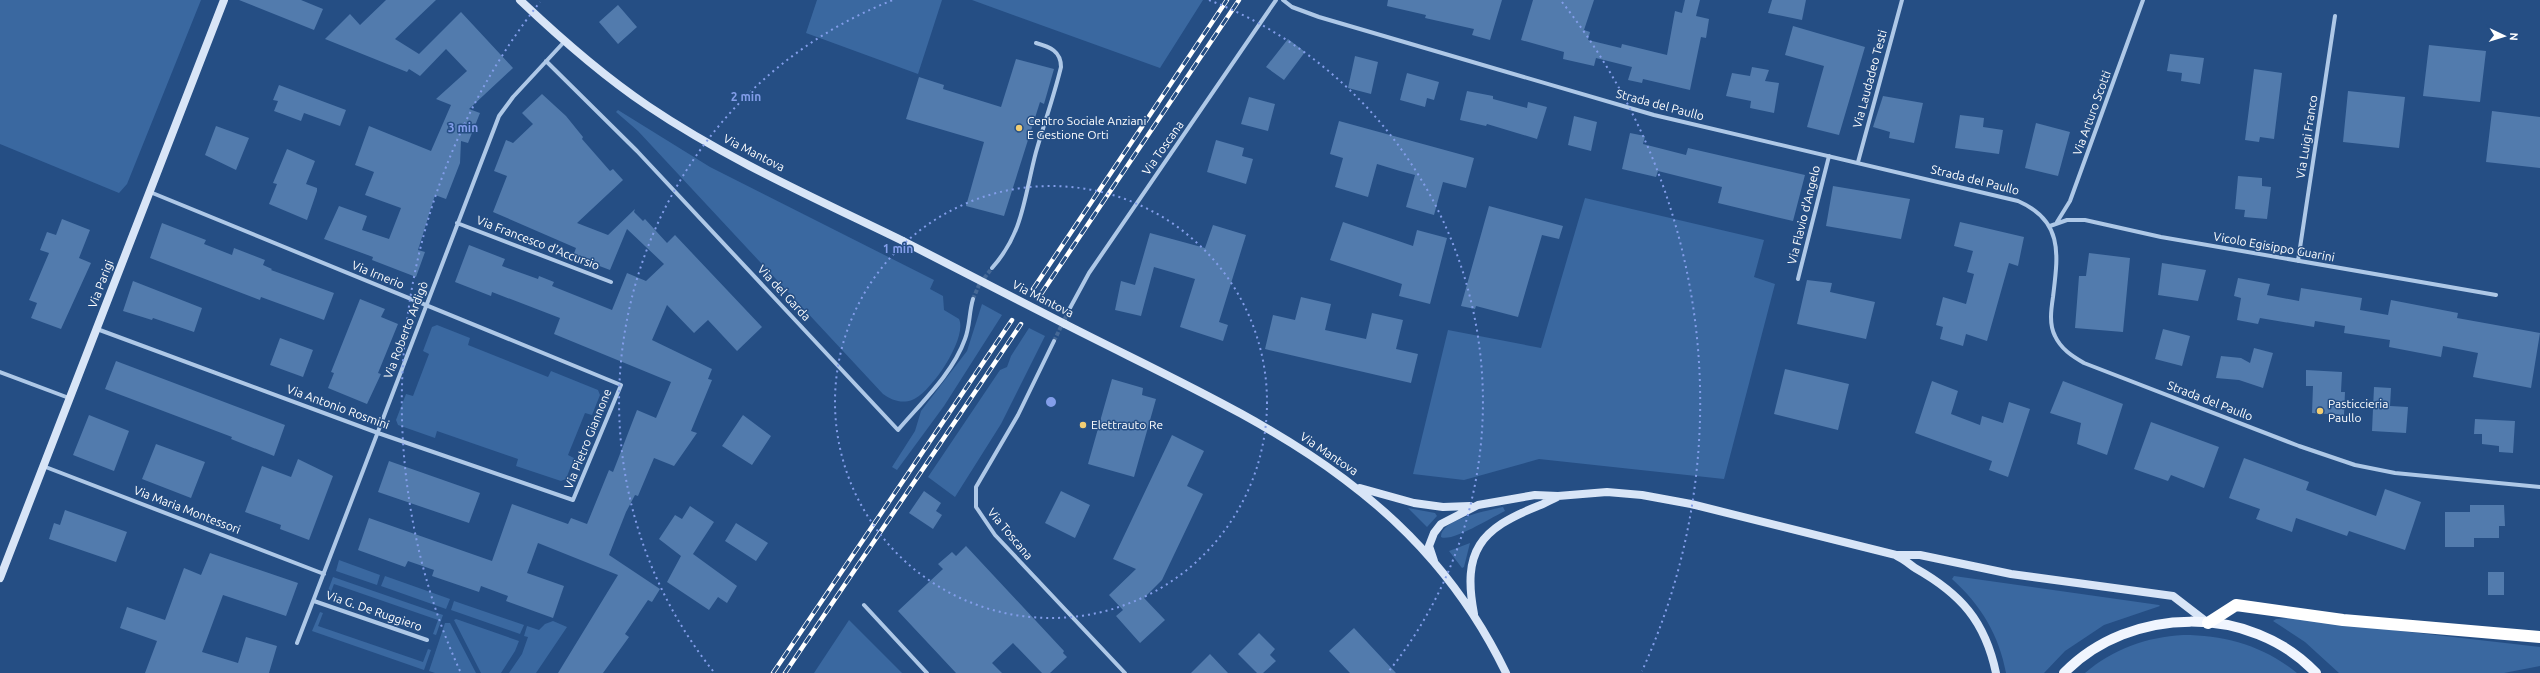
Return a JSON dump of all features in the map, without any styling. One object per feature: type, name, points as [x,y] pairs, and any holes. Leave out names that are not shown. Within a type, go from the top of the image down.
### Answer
[{"type":"highway","points":[[2208,623],[2236,605],[2343,620],[2540,637]]},
{"type":"main road","name":"Via Parigi","points":[[0,578],[42,466],[224,0]]},
{"type":"main road","name":"Via Mantova","points":[[520,0],[564,42],[618,85],[686,130],[735,157],[1247,417],[1304,450],[1352,484],[1407,531],[1434,562],[1476,621],[1506,673]]},
{"type":"main road","points":[[1352,484],[1362,489],[1414,504],[1442,507],[1478,505],[1531,495],[1561,496],[1612,492],[1672,500],[1893,554],[1920,555],[2011,574],[2173,596],[2208,623]]},
{"type":"main road","points":[[1476,621],[1473,610],[1471,575],[1474,558],[1482,541],[1504,520],[1561,496]]},
{"type":"main road","points":[[1434,562],[1429,546],[1437,528],[1451,517],[1478,505]]},
{"type":"main road","points":[[1893,554],[1946,587],[1963,602],[1984,634],[1996,673]]},
{"type":"main road","points":[[2064,673],[2105,643],[2136,629],[2170,622],[2208,623],[2242,629],[2273,642],[2301,660],[2316,673]]},
{"type":"street","name":"Via Toscana","points":[[1070,308],[1089,273],[1276,0]]},
{"type":"street","name":"Strada del Paullo","points":[[1283,0],[1292,7],[1325,19],[1638,110],[2011,198],[2039,213],[2050,226],[2057,256],[2052,326],[2062,346],[2084,363],[2299,446],[2355,465],[2395,473],[2540,487]]},
{"type":"street","name":"Via Laudadeo Testi","points":[[1858,162],[1902,0]]},
{"type":"street","name":"Via Arturo Scotti","points":[[2050,226],[2059,220],[2070,201],[2143,0]]},
{"type":"street","name":"Via Luigi Franco","points":[[2298,261],[2335,16]]},
{"type":"street","name":"Via Roberto Ardigò","points":[[297,643],[499,116],[509,101],[564,42]]},
{"type":"street","points":[[992,268],[1008,249],[1022,216],[1032,166],[1061,67],[1059,57],[1054,50],[1036,43]]},
{"type":"street","name":"Via del Garda","points":[[546,62],[637,151],[898,430],[940,380],[960,350],[966,337],[973,299]]},
{"type":"street","name":"Via Flavio d'Angelo","points":[[1798,279],[1829,156]]},
{"type":"street","name":"Via Irnerio","points":[[150,192],[621,385]]},
{"type":"street","name":"Vicolo Egisippo Guarini","points":[[2050,226],[2067,220],[2085,220],[2161,237],[2496,295]]},
{"type":"street","name":"Via Francesco d'Accursio","points":[[458,223],[611,282]]},
{"type":"street","name":"Via Antonio Rosmini","points":[[96,329],[378,432],[573,500]]},
{"type":"street","name":"Via Toscana","points":[[1054,341],[1018,415],[977,483],[974,500],[983,519],[995,535],[1125,673]]},
{"type":"street","points":[[0,372],[69,398]]},
{"type":"street","name":"Via Pietro Giannone","points":[[573,500],[621,385]]},
{"type":"street","name":"Via Maria Montessori","points":[[42,466],[324,574]]},
{"type":"street","name":"Via G. De Ruggiero","points":[[314,601],[427,640]]},
{"type":"street","points":[[864,605],[927,673]]},
{"type":"shaded area","points":[[0,0],[201,0],[127,184],[119,193],[0,144]]},
{"type":"shaded area","points":[[817,0],[942,0],[918,74],[806,33]]},
{"type":"shaded area","points":[[972,0],[1203,0],[1160,68]]},
{"type":"shaded area","points":[[618,110],[710,167],[934,280],[930,289],[943,296],[944,310],[959,319],[960,328],[958,339],[953,351],[937,377],[920,396],[912,400],[904,402],[897,401],[883,394],[638,131],[616,112]]},
{"type":"shaded area","points":[[1585,198],[1764,240],[1754,277],[1775,284],[1724,479],[1539,459],[1464,480],[1413,474],[1448,330],[1541,348]]},
{"type":"shaded area","points":[[982,304],[1002,315],[944,406],[897,470],[892,467],[915,431],[921,411],[967,351]]},
{"type":"shaded area","points":[[437,325],[470,338],[468,345],[548,377],[551,371],[598,390],[600,395],[592,415],[585,413],[568,455],[574,458],[566,479],[561,481],[516,466],[518,459],[437,431],[435,438],[398,425],[396,420],[406,394],[413,396],[429,354],[423,351],[432,327]]},
{"type":"shaded area","points":[[1029,328],[1045,336],[1001,424],[955,497],[928,477],[1000,370],[1007,367],[1011,356]]},
{"type":"shaded area","points":[[1503,507],[1505,511],[1463,533],[1446,538],[1441,537],[1443,531],[1448,525],[1457,520],[1477,513]]},
{"type":"shaded area","points":[[1408,508],[1435,513],[1437,516],[1427,527]]},
{"type":"shaded area","points":[[1470,543],[1464,567],[1462,568],[1449,551]]},
{"type":"shaded area","points":[[339,560],[380,575],[377,585],[336,571]]},
{"type":"shaded area","points":[[385,576],[450,599],[446,609],[381,586]]},
{"type":"shaded area","points":[[1954,576],[2160,606],[2104,625],[2065,651],[2044,673],[2006,673],[1999,646],[1993,633],[1972,599],[1952,579]]},
{"type":"shaded area","points":[[333,577],[443,615],[436,635],[433,634],[438,620],[334,584],[329,597],[326,596]]},
{"type":"shaded area","points":[[454,601],[524,625],[520,634],[451,610]]},
{"type":"shaded area","points":[[320,612],[323,613],[318,626],[423,662],[428,649],[431,650],[424,670],[312,631]]},
{"type":"shaded area","points":[[2288,618],[2540,647],[2540,666],[2504,673],[2339,673],[2305,642],[2273,621],[2276,619]]},
{"type":"shaded area","points":[[456,619],[519,641],[515,651],[501,673],[481,673],[454,620]]},
{"type":"shaded area","points":[[849,620],[902,673],[814,673]]},
{"type":"shaded area","points":[[553,621],[567,627],[536,673],[509,673],[522,654],[528,637],[524,636],[527,626],[539,630],[545,624]]},
{"type":"shaded area","points":[[445,623],[450,623],[476,673],[435,673],[429,671]]},
{"type":"shaded area","points":[[2183,635],[2214,637],[2258,649],[2297,673],[2085,673],[2107,657],[2131,646],[2156,638]]},
{"type":"building","points":[[239,0],[301,0],[323,9],[314,30]]},
{"type":"building","points":[[386,0],[436,0],[395,39],[419,54],[461,12],[513,68],[469,109],[480,113],[468,143],[461,141],[460,163],[446,199],[435,195],[418,250],[425,252],[416,277],[372,260],[373,257],[324,239],[339,206],[367,216],[362,230],[389,239],[401,208],[365,195],[374,172],[355,165],[369,126],[431,151],[451,105],[436,99],[467,71],[446,49],[420,76],[409,69],[407,72],[325,39],[350,14],[360,25]]},
{"type":"building","points":[[1388,0],[1502,0],[1490,40],[1472,35],[1474,29],[1425,18],[1426,15],[1387,6]]},
{"type":"building","points":[[1533,0],[1594,0],[1584,30],[1590,32],[1588,40],[1621,48],[1622,44],[1667,55],[1675,11],[1682,13],[1685,0],[1700,0],[1696,16],[1709,19],[1706,38],[1701,37],[1690,90],[1643,79],[1642,83],[1628,80],[1632,67],[1596,58],[1594,66],[1563,59],[1564,52],[1521,40]]},
{"type":"building","points":[[1772,0],[1806,0],[1802,20],[1768,13]]},
{"type":"building","points":[[618,5],[637,27],[618,44],[599,22]]},
{"type":"building","points":[[1793,26],[1865,47],[1839,135],[1807,127],[1824,66],[1785,55]]},
{"type":"building","points":[[1288,39],[1305,52],[1284,80],[1266,67]]},
{"type":"building","points":[[2429,45],[2486,51],[2480,102],[2423,96]]},
{"type":"building","points":[[2170,54],[2204,58],[2200,84],[2181,81],[2182,73],[2167,71]]},
{"type":"building","points":[[1355,56],[1378,62],[1371,94],[1348,88]]},
{"type":"building","points":[[1016,59],[1054,69],[1044,104],[1040,102],[1004,216],[966,206],[984,142],[906,119],[919,77],[944,85],[943,89],[1001,107]]},
{"type":"building","points":[[1752,67],[1769,70],[1765,81],[1779,83],[1774,113],[1750,108],[1751,101],[1726,96],[1732,73],[1750,76]]},
{"type":"building","points":[[2254,69],[2282,73],[2274,139],[2260,137],[2259,142],[2245,140]]},
{"type":"building","points":[[1407,73],[1439,82],[1434,100],[1427,98],[1425,107],[1400,100]]},
{"type":"building","points":[[279,85],[346,110],[340,126],[304,113],[301,121],[274,111],[278,101],[273,100]]},
{"type":"building","points":[[1467,91],[1493,96],[1493,99],[1527,108],[1528,102],[1547,107],[1537,139],[1487,124],[1486,126],[1460,120]]},
{"type":"building","points":[[2348,91],[2405,97],[2399,148],[2343,142]]},
{"type":"building","points":[[542,94],[566,116],[583,137],[582,139],[610,171],[613,169],[623,180],[577,223],[608,235],[635,209],[634,212],[643,221],[645,219],[667,243],[675,235],[762,327],[737,351],[708,320],[694,333],[667,305],[652,340],[712,369],[708,379],[712,380],[691,431],[697,433],[674,466],[654,458],[638,496],[635,495],[626,512],[609,555],[660,589],[652,602],[648,600],[625,634],[629,637],[603,673],[558,673],[618,575],[538,543],[527,573],[564,586],[553,618],[506,601],[508,596],[481,586],[479,592],[432,576],[434,570],[408,561],[405,567],[358,550],[369,518],[492,561],[512,504],[568,524],[571,518],[587,524],[609,470],[613,472],[637,410],[656,418],[671,382],[554,334],[560,318],[492,292],[491,296],[455,282],[469,245],[505,259],[502,266],[538,279],[539,276],[554,282],[552,286],[612,310],[627,273],[646,281],[664,264],[627,229],[610,270],[573,256],[576,248],[493,212],[507,176],[494,171],[506,140],[513,143],[533,124],[522,113]]},
{"type":"building","points":[[1883,96],[1923,103],[1914,143],[1889,138],[1890,132],[1873,127]]},
{"type":"building","points":[[1249,97],[1275,104],[1268,131],[1241,124]]},
{"type":"building","points":[[2492,111],[2540,117],[2540,168],[2486,162]]},
{"type":"building","points":[[1960,115],[1984,118],[1983,127],[2003,130],[1999,154],[1955,148]]},
{"type":"building","points":[[1574,116],[1597,122],[1591,151],[1568,145]]},
{"type":"building","points":[[1339,121],[1474,158],[1466,188],[1443,182],[1434,215],[1406,207],[1415,175],[1377,164],[1368,197],[1335,187],[1343,158],[1330,154]]},
{"type":"building","points":[[2036,123],[2070,132],[2058,176],[2025,168]]},
{"type":"building","points":[[216,126],[249,138],[236,170],[205,155]]},
{"type":"building","points":[[1630,133],[1645,136],[1643,144],[1686,155],[1688,148],[1805,175],[1793,221],[1718,203],[1722,187],[1658,171],[1656,177],[1622,169]]},
{"type":"building","points":[[1216,140],[1244,148],[1242,156],[1253,159],[1246,184],[1207,172]]},
{"type":"building","points":[[287,149],[315,161],[306,184],[317,188],[317,191],[307,220],[269,204],[277,184],[273,183]]},
{"type":"building","points":[[2238,176],[2262,178],[2262,186],[2271,187],[2267,219],[2244,217],[2245,210],[2235,209]]},
{"type":"building","points":[[1833,186],[1910,199],[1901,239],[1826,226]]},
{"type":"building","points":[[1489,206],[1563,226],[1559,239],[1542,235],[1518,317],[1476,306],[1475,309],[1461,306]]},
{"type":"building","points":[[62,219],[90,230],[79,258],[91,263],[61,329],[31,318],[37,303],[29,300],[49,253],[40,250],[47,232],[56,235]]},
{"type":"building","points":[[1343,222],[1413,246],[1417,230],[1447,238],[1430,304],[1399,296],[1402,284],[1330,260]]},
{"type":"building","points":[[1960,222],[2024,237],[2018,266],[2009,263],[1987,341],[1966,334],[1963,346],[1940,339],[1943,327],[1936,325],[1943,297],[1966,304],[1974,274],[1967,272],[1973,251],[1954,246]]},
{"type":"building","points":[[162,223],[206,240],[204,244],[232,255],[234,248],[265,260],[263,265],[272,269],[271,270],[334,293],[324,320],[261,297],[260,300],[150,258]]},
{"type":"building","points":[[1213,225],[1246,235],[1219,322],[1228,325],[1223,341],[1180,327],[1195,279],[1154,267],[1141,316],[1115,310],[1121,281],[1135,285],[1150,233],[1205,248]]},
{"type":"building","points":[[2089,253],[2130,258],[2123,332],[2075,328],[2079,276],[2086,276]]},
{"type":"building","points":[[2162,263],[2206,270],[2198,301],[2158,295]]},
{"type":"building","points":[[2238,278],[2270,284],[2267,295],[2299,301],[2301,288],[2362,298],[2360,310],[2388,315],[2391,300],[2458,313],[2457,318],[2540,333],[2531,388],[2473,377],[2478,353],[2443,346],[2441,357],[2389,347],[2390,340],[2344,333],[2345,326],[2315,321],[2314,327],[2260,318],[2258,324],[2237,320],[2241,298],[2234,296]]},
{"type":"building","points":[[1807,280],[1832,283],[1830,292],[1875,302],[1866,339],[1797,324]]},
{"type":"building","points":[[133,281],[202,308],[194,332],[153,318],[152,320],[123,311]]},
{"type":"building","points":[[1301,297],[1331,304],[1325,330],[1366,339],[1372,313],[1403,320],[1396,349],[1418,354],[1411,383],[1265,349],[1273,315],[1295,320]]},
{"type":"building","points":[[360,299],[385,309],[381,317],[398,324],[378,373],[381,374],[367,404],[328,388],[334,373],[331,372]]},
{"type":"building","points":[[2163,329],[2190,336],[2182,366],[2155,359]]},
{"type":"building","points":[[280,338],[313,350],[303,377],[270,365]]},
{"type":"building","points":[[2254,348],[2273,353],[2263,388],[2239,380],[2216,378],[2221,356],[2241,358],[2250,363]]},
{"type":"building","points":[[116,361],[285,425],[274,456],[231,439],[232,437],[105,389]]},
{"type":"building","points":[[1785,369],[1849,384],[1838,430],[1774,414]]},
{"type":"building","points":[[2306,370],[2342,372],[2341,392],[2345,392],[2344,415],[2312,413],[2313,386],[2306,386]]},
{"type":"building","points":[[1112,379],[1143,388],[1142,395],[1156,399],[1134,477],[1088,464]]},
{"type":"building","points":[[1932,381],[1958,391],[1951,414],[1980,425],[1982,416],[2003,423],[2009,402],[2030,409],[2008,477],[1989,470],[1992,461],[1915,433]]},
{"type":"building","points":[[2063,381],[2123,404],[2107,455],[2077,444],[2081,423],[2050,413]]},
{"type":"building","points":[[2374,387],[2391,388],[2390,406],[2408,407],[2406,433],[2372,431]]},
{"type":"building","points":[[89,415],[129,431],[114,471],[73,455]]},
{"type":"building","points":[[743,415],[771,436],[752,465],[722,446]]},
{"type":"building","points":[[2475,419],[2515,421],[2513,453],[2499,452],[2499,446],[2482,444],[2482,434],[2474,434]]},
{"type":"building","points":[[2151,422],[2219,447],[2204,488],[2171,475],[2168,481],[2134,469]]},
{"type":"building","points":[[1172,435],[1204,451],[1187,486],[1203,494],[1162,580],[1144,598],[1165,620],[1140,643],[1116,616],[1123,610],[1109,595],[1136,569],[1113,559]]},
{"type":"building","points":[[156,444],[205,462],[191,498],[142,479]]},
{"type":"building","points":[[2244,458],[2309,482],[2306,490],[2376,516],[2385,489],[2421,502],[2405,550],[2349,531],[2347,536],[2296,518],[2292,532],[2256,519],[2260,509],[2229,498]]},
{"type":"building","points":[[298,459],[333,476],[309,540],[280,529],[281,525],[245,512],[262,466],[291,477]]},
{"type":"building","points":[[389,461],[480,493],[469,523],[378,492]]},
{"type":"building","points":[[924,491],[941,503],[936,511],[942,515],[933,529],[909,513]]},
{"type":"building","points":[[1061,491],[1090,505],[1075,538],[1045,523]]},
{"type":"building","points":[[2470,505],[2504,505],[2505,526],[2499,526],[2499,538],[2474,538],[2474,547],[2445,547],[2445,512],[2470,512]]},
{"type":"building","points":[[690,506],[714,522],[693,554],[737,586],[727,603],[718,597],[709,610],[667,582],[681,556],[659,539],[675,515],[682,519]]},
{"type":"building","points":[[65,510],[127,532],[116,562],[49,539],[54,523],[60,525]]},
{"type":"building","points":[[736,523],[768,543],[756,561],[725,541]]},
{"type":"building","points":[[966,546],[1064,651],[1063,653],[1067,657],[1050,673],[1042,673],[1013,643],[992,663],[1002,673],[956,673],[898,611],[943,569],[938,564],[952,552],[956,556]]},
{"type":"building","points":[[210,553],[298,583],[286,616],[223,595],[202,652],[238,663],[246,637],[277,646],[269,673],[145,673],[157,641],[120,628],[127,607],[165,620],[184,568],[201,575]]},
{"type":"building","points":[[2488,572],[2504,572],[2504,595],[2488,595]]},
{"type":"building","points":[[1354,628],[1396,673],[1350,673],[1329,651]]},
{"type":"building","points":[[1259,633],[1275,649],[1270,655],[1276,661],[1263,673],[1257,673],[1238,654]]},
{"type":"building","points":[[1210,654],[1228,673],[1191,673]]},
{"type":"tunnel","points":[[973,299],[979,285],[992,268]]},
{"type":"tunnel","points":[[1054,341],[1070,308]]},
{"type":"railway","points":[[1033,289],[1227,0]]},
{"type":"railway","points":[[1041,294],[1239,0]]},
{"type":"railway","points":[[773,673],[1012,320]]},
{"type":"railway","points":[[785,673],[1021,324]]},
{"type":"place","name":"Centro Sociale Anziani E Gestione Orti","points":[[1019,128]]},
{"type":"place","name":"Pasticcieria Paullo","points":[[2320,411]]},
{"type":"place","name":"Elettrauto Re","points":[[1083,425]]}]
